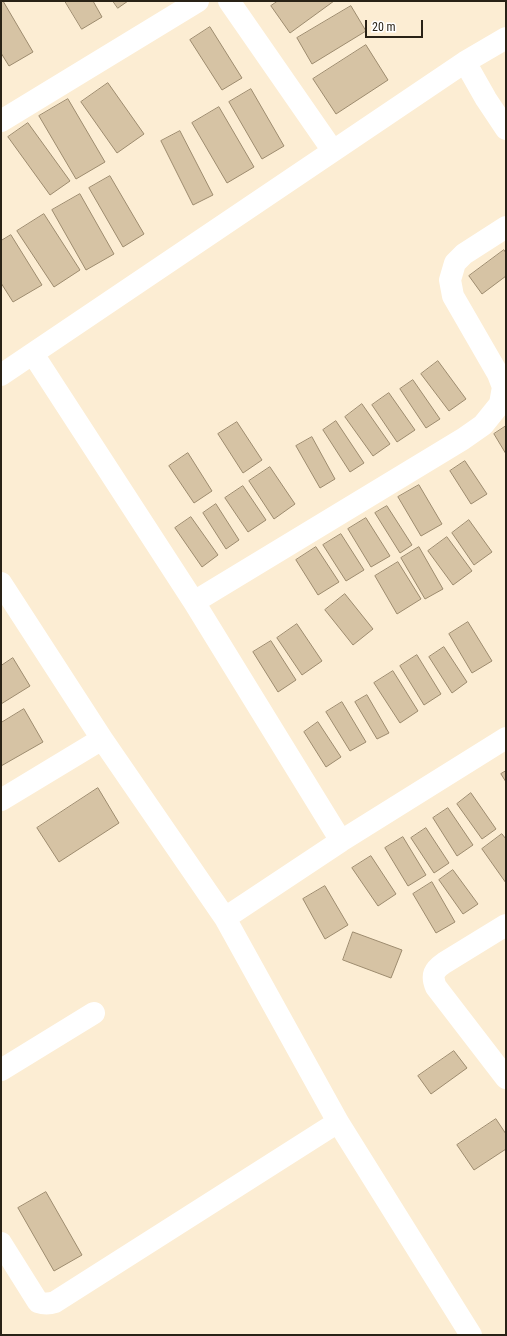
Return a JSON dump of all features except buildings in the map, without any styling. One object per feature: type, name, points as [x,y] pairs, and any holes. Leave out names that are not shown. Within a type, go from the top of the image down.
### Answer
[{"type":"street","points":[[1,121],[198,1]]},
{"type":"street","points":[[229,1],[333,151]]},
{"type":"street","points":[[1,375],[465,62],[506,38]]},
{"type":"street","points":[[465,62],[506,130]]},
{"type":"street","points":[[194,602],[456,443],[483,425],[500,404],[503,388],[498,374],[453,296],[450,280],[454,263],[464,254],[506,227]]},
{"type":"street","points":[[33,354],[194,602],[341,841]]},
{"type":"street","points":[[1,583],[102,739],[225,918],[338,1122],[471,1335]]},
{"type":"street","points":[[225,918],[341,841],[506,738]]},
{"type":"street","points":[[1,800],[102,739]]},
{"type":"street","points":[[506,925],[436,968],[433,981],[436,987],[506,1078]]},
{"type":"street","points":[[1,1070],[94,1013]]},
{"type":"street","points":[[1,1243],[38,1302],[50,1304],[62,1298],[338,1122]]}]
